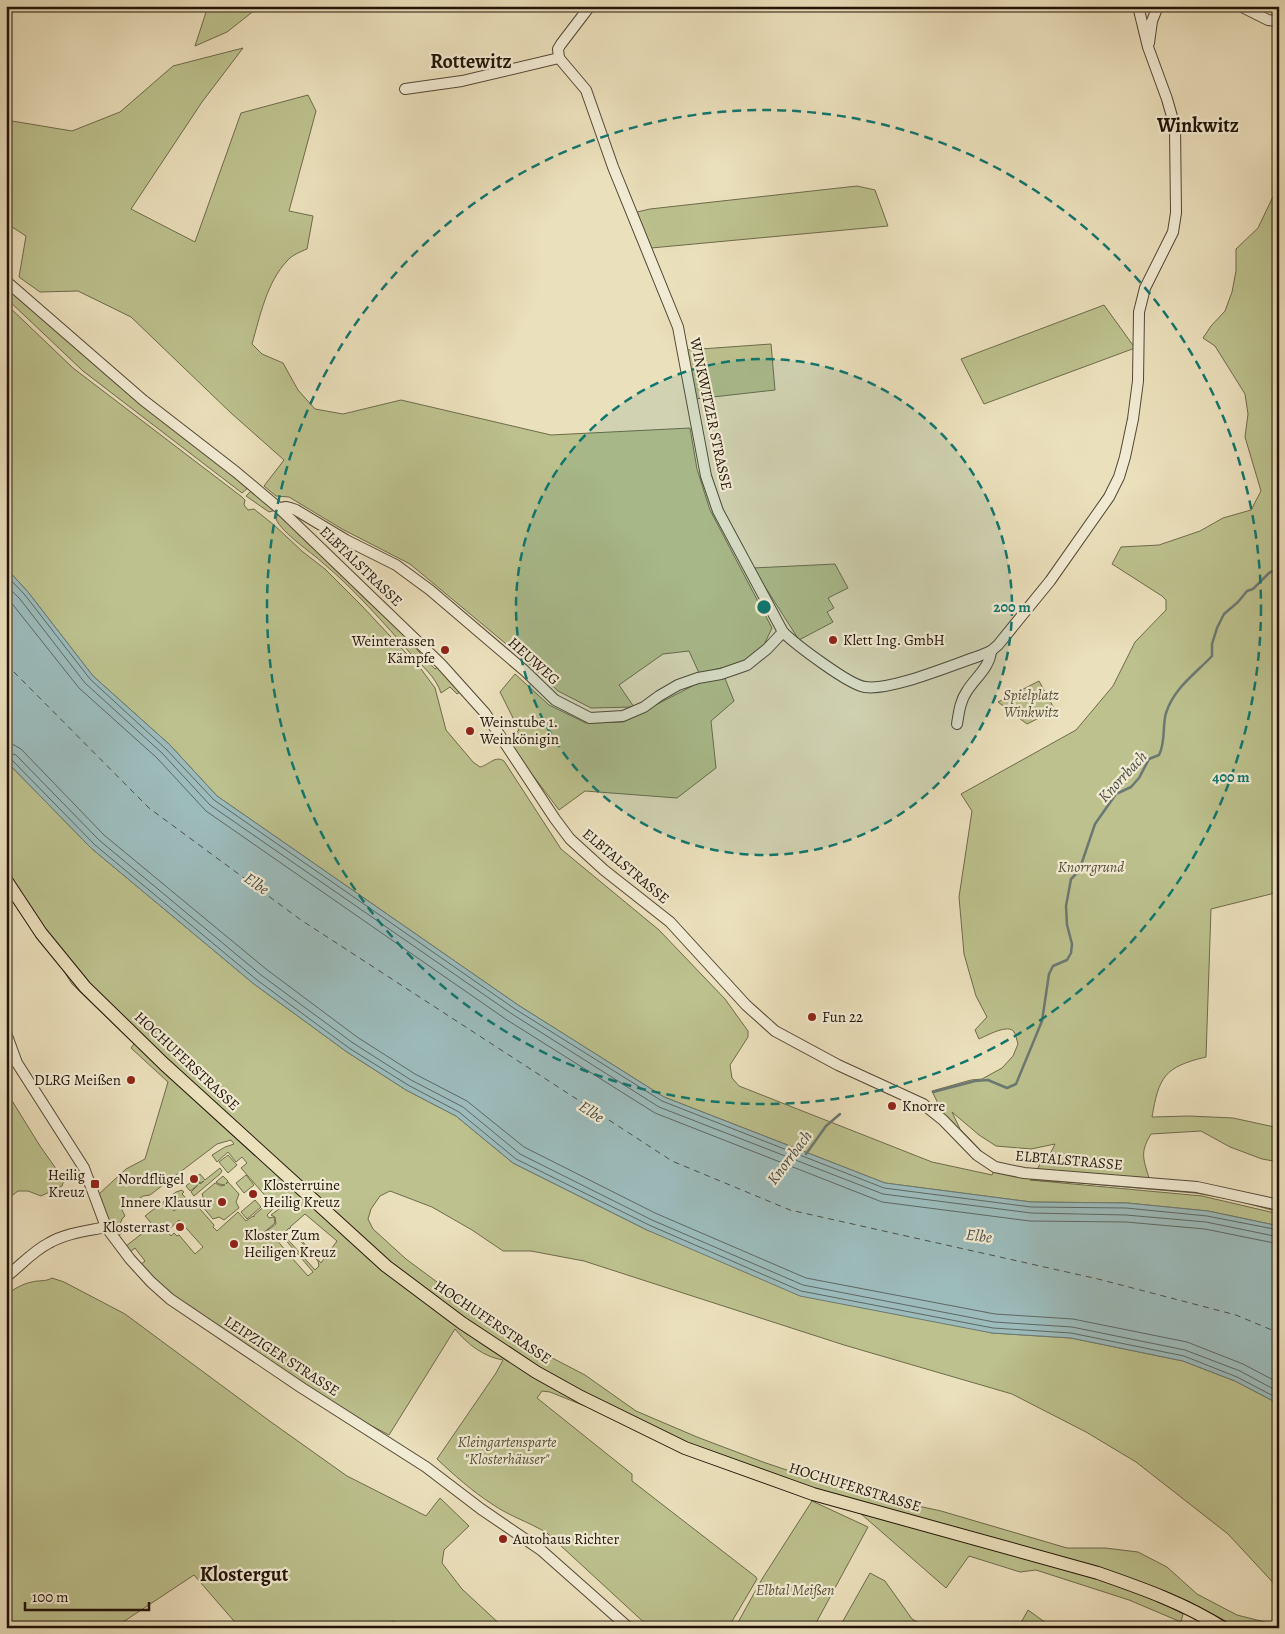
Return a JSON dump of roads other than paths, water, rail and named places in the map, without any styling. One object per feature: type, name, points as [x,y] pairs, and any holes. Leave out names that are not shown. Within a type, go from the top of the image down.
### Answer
[{"type":"main road","name":"HOCHUFERSTRASSE","points":[[6,880],[41,933],[85,987],[164,1064],[386,1266],[462,1323],[536,1372],[581,1397],[685,1448],[804,1490],[1098,1574],[1169,1600],[1202,1615],[1223,1628]]},
{"type":"street","points":[[405,89],[462,81],[559,58],[558,50],[561,44],[590,6]]},
{"type":"street","name":"WINKWITZER STRASSE","points":[[559,58],[586,90],[613,166],[678,327],[706,476],[718,511],[783,632],[793,642],[852,683],[865,687],[905,682],[991,651],[1050,581],[1109,497],[1119,477],[1133,419],[1138,381],[1139,312],[1145,288],[1173,232],[1175,224],[1175,127],[1148,47],[1138,6]]},
{"type":"street","points":[[1148,47],[1152,21],[1158,6]]},
{"type":"street","points":[[1240,6],[1268,20],[1279,21]]},
{"type":"street","name":"ELBTALSTRASSE","points":[[6,281],[143,400],[280,510],[435,657],[466,691],[501,737],[570,839],[590,858],[670,922],[746,1005],[775,1031],[838,1065],[923,1104],[943,1120],[977,1156],[995,1167],[1024,1173],[1197,1187],[1279,1205]]},
{"type":"street","name":"HEUWEG","points":[[280,510],[283,507],[288,507],[296,510],[346,540],[396,565],[430,590],[525,671],[555,700],[590,718],[623,716],[644,707],[678,685],[747,665],[767,649],[783,632]]},
{"type":"street","points":[[957,724],[960,703],[989,661],[991,651]]},
{"type":"street","name":"LEIPZIGER STRASSE","points":[[6,1034],[17,1063],[84,1168],[106,1227],[130,1258],[170,1299],[302,1388],[426,1467],[481,1509],[540,1550],[629,1628]]},
{"type":"street","points":[[6,1277],[50,1242],[62,1237],[106,1227]]},
{"type":"water","name":"Elbe","points":[[6,568],[28,592],[93,676],[170,745],[217,796],[518,1005],[664,1097],[885,1183],[1031,1202],[1127,1203],[1208,1211],[1279,1226],[1277,1267],[1279,1270],[1279,1404],[1235,1381],[1183,1361],[1071,1338],[992,1333],[800,1296],[647,1230],[513,1163],[456,1116],[406,1090],[347,1052],[254,984],[91,848],[6,761]]},
{"type":"waterway","name":"Knorrbach","points":[[933,1092],[975,1081],[988,1080],[1007,1088],[1016,1084],[1042,1021],[1049,974],[1053,966],[1067,960],[1071,953],[1072,944],[1067,925],[1066,906],[1071,879],[1079,871],[1095,824],[1116,794],[1131,787],[1139,778],[1149,759],[1159,755],[1166,713],[1170,704],[1186,682],[1212,656],[1212,644],[1224,614],[1247,591],[1253,589],[1269,573],[1279,567]]},
{"type":"waterway","name":"Knorrbach","points":[[806,1154],[826,1126],[840,1114]]},
{"type":"place","name":"Klett Ing. GmbH","points":[[833,640]]},
{"type":"place","name":"Weinterassen Kämpfe","points":[[445,650]]},
{"type":"place","name":"Weinstube 1. Weinkönigin","points":[[470,731]]},
{"type":"place","name":"Fun 22","points":[[812,1017]]},
{"type":"place","name":"DLRG Meißen","points":[[131,1080]]},
{"type":"place","name":"Knorre","points":[[892,1106]]},
{"type":"place","name":"Nordflügel","points":[[194,1179]]},
{"type":"place","name":"Heilig Kreuz","points":[[95,1184]]},
{"type":"place","name":"Klosterruine Heilig Kreuz","points":[[253,1194]]},
{"type":"place","name":"Innere Klausur","points":[[222,1202]]},
{"type":"place","name":"Klosterrast","points":[[180,1227]]},
{"type":"place","name":"Kloster Zum Heiligen Kreuz","points":[[234,1244]]},
{"type":"place","name":"Autohaus Richter","points":[[503,1539]]},
{"type":"district","name":"Rottewitz","points":[[471,61]]},
{"type":"district","name":"Winkwitz","points":[[1198,125]]},
{"type":"district","name":"Klostergut","points":[[244,1574]]},
{"type":"park label","name":"Spielplatz Winkwitz","points":[[1031,704]]},
{"type":"park label","name":"Knorrgrund","points":[[1091,867]]},
{"type":"park label","name":"Kleingartensparte \"Klosterhäuser\"","points":[[507,1450]]},
{"type":"park label","name":"Elbtal Meißen","points":[[795,1590]]}]
